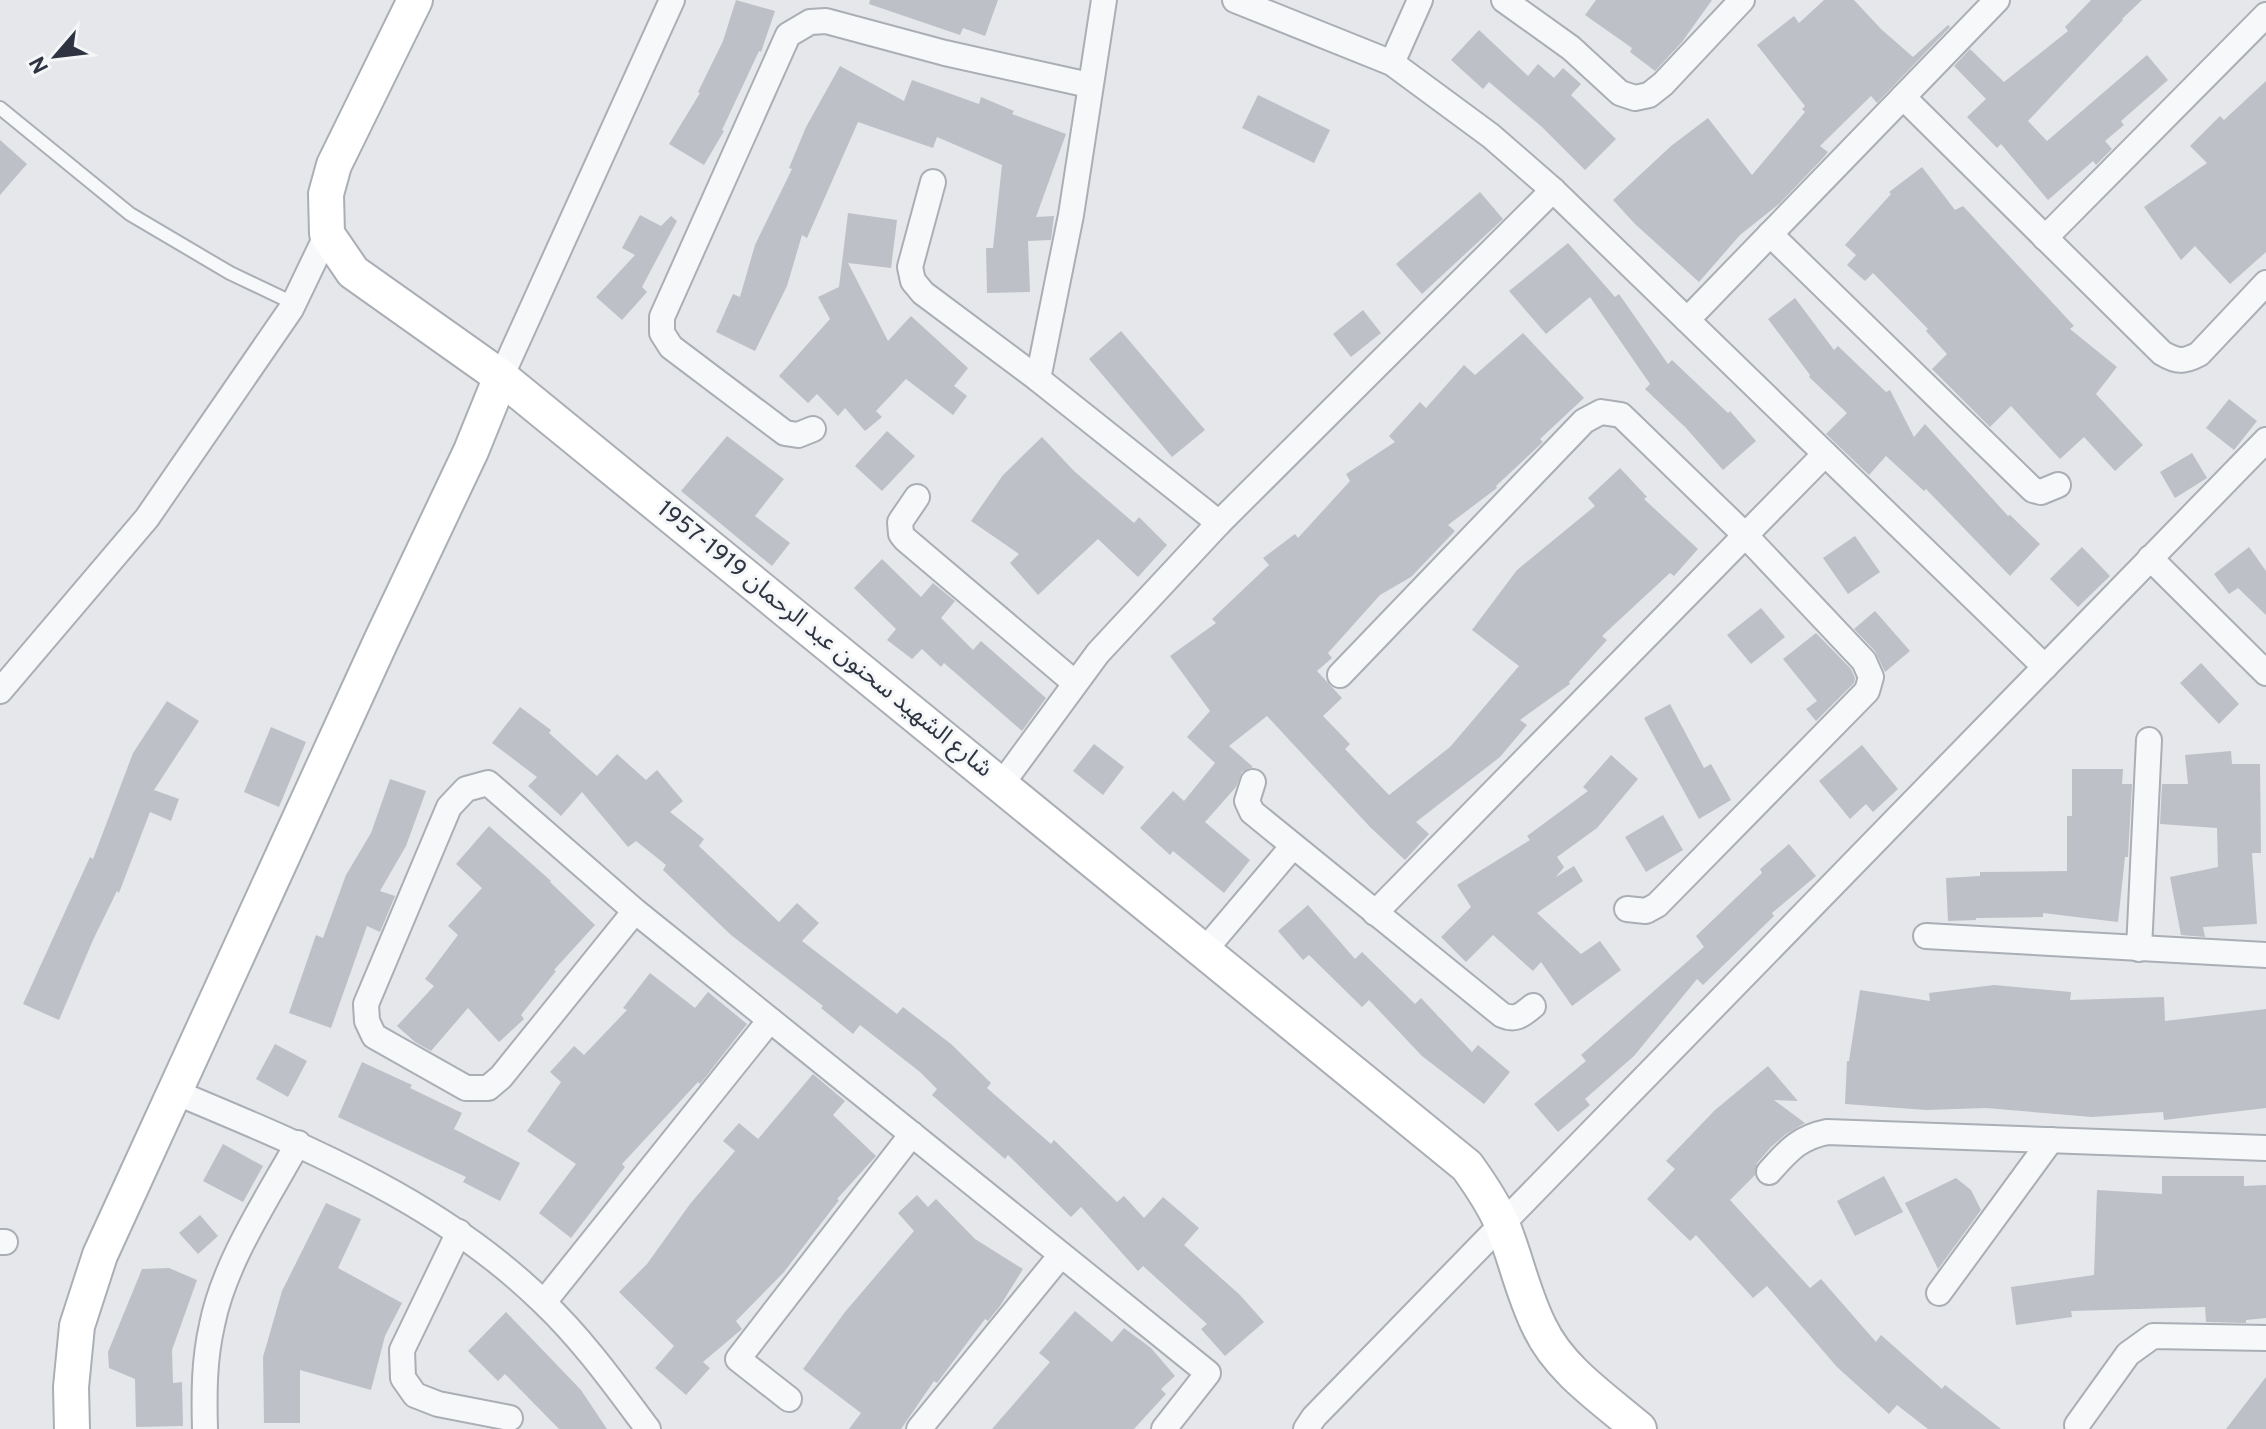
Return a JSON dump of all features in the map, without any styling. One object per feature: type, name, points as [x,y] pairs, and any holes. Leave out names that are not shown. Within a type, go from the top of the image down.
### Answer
[{"type":"street","points":[[0,691],[147,518],[231,399],[293,303],[327,234],[326,194],[334,165],[415,0]]},
{"type":"street","points":[[72,1429],[71,1387],[77,1326],[100,1255],[471,451],[501,377],[672,0]]},
{"type":"street","points":[[1038,379],[1071,215],[1104,0]]},
{"type":"street","points":[[1235,0],[1392,63],[1491,136],[1553,190],[2045,667]]},
{"type":"street","points":[[1392,63],[1420,0]]},
{"type":"street","points":[[1504,0],[1571,48],[1620,93],[1635,98],[1649,95],[1663,84],[1742,0]]},
{"type":"street","points":[[1687,320],[1997,0]]},
{"type":"street","points":[[2045,238],[2266,15]]},
{"type":"street","points":[[813,429],[798,435],[785,433],[671,347],[662,333],[662,317],[788,35],[810,22],[826,21],[945,53],[1089,85]]},
{"type":"street","points":[[1903,97],[2162,353],[2175,360],[2186,361],[2199,354],[2266,283]]},
{"type":"street","points":[[933,182],[910,267],[913,281],[923,293],[1038,379],[1219,523]]},
{"type":"street","points":[[1001,785],[1098,653],[1219,523],[1553,190]]},
{"type":"street","name":"شارع الشهيد سحنون عبد الرحمان 1919-1957","points":[[327,234],[353,272],[501,377],[1467,1166],[1502,1223],[1535,1318],[1556,1354],[1639,1429]]},
{"type":"street","points":[[1770,234],[2033,490],[2041,492],[2058,485]]},
{"type":"street","points":[[1340,675],[1584,421],[1601,412],[1621,415],[1745,535],[1864,661],[1871,677],[1867,691],[1657,905],[1646,911],[1627,909]]},
{"type":"street","points":[[1306,1429],[1314,1417],[1502,1223],[2266,440]]},
{"type":"street","points":[[1375,913],[1825,454]]},
{"type":"street","points":[[917,497],[900,522],[901,534],[905,539],[1075,683]]},
{"type":"street","points":[[2150,558],[2266,672]]},
{"type":"street","points":[[2139,949],[2149,740]]},
{"type":"street","points":[[1253,782],[1247,801],[1252,812],[1502,1015],[1512,1019],[1533,1006]]},
{"type":"street","points":[[635,911],[501,1077],[488,1088],[466,1088],[374,1036],[367,1021],[366,1004],[449,807],[466,789],[488,783],[635,911],[1208,1373],[1164,1429]]},
{"type":"street","points":[[1204,951],[1293,846]]},
{"type":"street","points":[[1926,936],[2266,955]]},
{"type":"street","points":[[544,1302],[770,1020]]},
{"type":"street","points":[[175,1092],[298,1143],[410,1200],[478,1245],[544,1302],[605,1372],[648,1429]]},
{"type":"street","points":[[1769,1172],[1808,1136],[1827,1132],[2266,1148]]},
{"type":"street","points":[[789,1399],[738,1359],[912,1134]]},
{"type":"street","points":[[1939,1293],[2051,1140]]},
{"type":"street","points":[[205,1429],[203,1383],[212,1323],[230,1270],[298,1143]]},
{"type":"street","points":[[459,1232],[402,1350],[403,1378],[415,1395],[438,1404],[510,1418]]},
{"type":"street","points":[[919,1429],[1061,1255]]},
{"type":"street","points":[[2077,1425],[2128,1354],[2153,1336],[2266,1338]]},
{"type":"lane","points":[[0,108],[130,214],[230,273],[293,303]]},
{"type":"building","points":[[736,0],[775,11],[761,52],[724,131],[704,165],[669,144],[700,93],[723,41]]},
{"type":"building","points":[[870,0],[998,0],[985,36],[963,28],[960,35],[869,4]]},
{"type":"building","points":[[1596,0],[1712,0],[1682,42],[1655,71],[1630,52],[1632,48],[1585,15]]},
{"type":"building","points":[[1824,0],[1854,0],[1913,57],[1948,25],[1950,27],[1877,103],[1871,96],[1820,146],[1828,152],[1823,158],[1779,204],[1740,235],[1699,282],[1613,200],[1671,146],[1708,118],[1752,175],[1805,112],[1802,109],[1805,106],[1757,45],[1794,16],[1799,23]]},
{"type":"building","points":[[2091,0],[2142,0],[2028,121],[2047,141],[2147,55],[2168,80],[2121,121],[2124,125],[2105,141],[2112,149],[2096,165],[2093,161],[2048,200],[2001,144],[1997,148],[1967,117],[1986,99],[1954,66],[1970,49],[2004,82],[2068,31],[2065,27]]},
{"type":"building","points":[[1479,30],[1528,76],[1538,64],[1554,78],[1563,68],[1581,84],[1571,95],[1616,139],[1585,170],[1542,127],[1489,82],[1483,89],[1451,60]]},
{"type":"building","points":[[840,66],[904,101],[912,80],[979,104],[981,97],[1014,111],[1012,114],[1066,134],[1036,217],[1054,216],[1051,240],[1028,241],[1030,292],[987,293],[986,248],[993,248],[1002,165],[937,137],[933,148],[858,122],[807,238],[802,235],[787,286],[755,351],[716,332],[733,294],[740,297],[755,245],[792,169],[789,168],[806,127]]},
{"type":"building","points":[[2266,81],[2266,252],[2230,284],[2195,246],[2181,260],[2144,207],[2207,163],[2190,146],[2220,116],[2224,120]]},
{"type":"building","points":[[1258,95],[1330,130],[1314,163],[1242,128]]},
{"type":"building","points":[[0,140],[27,164],[0,195]]},
{"type":"building","points":[[1922,167],[1955,210],[1963,206],[2074,326],[2070,329],[2117,367],[2096,394],[2143,445],[2115,471],[2084,437],[2060,459],[2011,406],[1990,427],[1932,369],[1947,354],[1926,331],[1928,329],[1873,273],[1865,281],[1847,265],[1856,255],[1845,245],[1891,194],[1889,192]]},
{"type":"building","points":[[1480,192],[1503,219],[1422,294],[1396,264]]},
{"type":"building","points":[[848,213],[897,220],[891,268],[848,263],[888,341],[911,316],[968,368],[954,386],[967,396],[953,415],[906,379],[876,411],[882,417],[865,431],[845,408],[838,416],[817,394],[808,403],[779,376],[830,319],[818,297],[839,287]]},
{"type":"building","points":[[640,215],[661,226],[671,216],[677,221],[642,287],[647,292],[622,320],[596,297],[635,255],[622,248]]},
{"type":"building","points":[[1568,243],[1615,297],[1619,294],[1668,364],[1672,360],[1728,413],[1730,411],[1756,441],[1723,470],[1686,428],[1645,389],[1650,384],[1590,297],[1546,334],[1509,291]]},
{"type":"building","points":[[1795,298],[1834,350],[1838,346],[1886,392],[1890,390],[1914,437],[1925,424],[2008,516],[2040,544],[2010,576],[1926,489],[1924,491],[1886,456],[1869,475],[1826,434],[1847,413],[1809,377],[1768,319]]},
{"type":"building","points":[[1363,310],[1381,333],[1351,357],[1333,334]]},
{"type":"building","points":[[1121,331],[1205,430],[1172,457],[1089,359]]},
{"type":"building","points":[[1523,333],[1584,398],[1540,439],[1543,442],[1497,488],[1448,525],[1455,531],[1411,577],[1380,595],[1328,653],[1332,658],[1317,671],[1342,698],[1323,716],[1350,744],[1345,749],[1389,795],[1450,747],[1519,666],[1472,630],[1517,570],[1595,506],[1588,498],[1620,468],[1647,497],[1644,499],[1698,549],[1674,576],[1670,573],[1602,636],[1607,640],[1570,684],[1520,720],[1527,725],[1500,757],[1416,822],[1429,834],[1405,860],[1370,827],[1267,716],[1229,746],[1253,767],[1242,772],[1236,787],[1205,822],[1250,860],[1224,893],[1173,851],[1170,855],[1140,828],[1173,791],[1184,801],[1215,763],[1187,737],[1210,711],[1170,656],[1216,623],[1212,619],[1269,565],[1263,558],[1295,534],[1298,538],[1350,481],[1346,474],[1395,442],[1389,436],[1420,402],[1426,408],[1464,365],[1475,375]]},
{"type":"building","points":[[2229,399],[2257,421],[2234,450],[2206,428]]},
{"type":"building","points":[[887,431],[915,456],[882,491],[855,466]]},
{"type":"building","points":[[727,436],[784,479],[755,516],[790,543],[772,566],[681,491]]},
{"type":"building","points":[[1042,437],[1074,471],[1134,523],[1139,517],[1167,545],[1138,577],[1098,539],[1038,595],[1010,563],[1019,554],[971,521],[1003,475]]},
{"type":"building","points":[[2192,453],[2207,478],[2175,498],[2160,472]]},
{"type":"building","points":[[1855,536],[1880,572],[1848,594],[1823,558]]},
{"type":"building","points":[[2082,547],[2110,576],[2078,607],[2050,579]]},
{"type":"building","points":[[2249,547],[2266,571],[2266,615],[2238,588],[2229,594],[2214,574]]},
{"type":"building","points":[[882,559],[921,597],[933,583],[955,601],[941,618],[973,650],[981,641],[1046,698],[1022,731],[944,663],[941,667],[922,649],[912,659],[887,640],[896,629],[854,588]]},
{"type":"building","points":[[1761,608],[1785,637],[1751,664],[1727,635]]},
{"type":"building","points":[[1875,611],[1910,651],[1885,672],[1875,651],[1854,629]]},
{"type":"building","points":[[1816,633],[1851,669],[1855,678],[1854,683],[1816,721],[1806,709],[1817,701],[1783,659]]},
{"type":"building","points":[[2201,663],[2239,704],[2219,724],[2180,683]]},
{"type":"building","points":[[167,701],[199,721],[154,790],[179,799],[171,821],[150,812],[119,893],[117,891],[93,940],[59,1020],[23,1004],[90,857],[93,859],[133,753]]},
{"type":"building","points":[[1670,704],[1704,768],[1711,764],[1731,800],[1699,819],[1644,718]]},
{"type":"building","points":[[520,707],[551,730],[549,733],[597,776],[617,754],[646,780],[657,770],[683,801],[670,812],[704,839],[699,846],[779,922],[797,903],[819,923],[802,941],[897,1014],[903,1007],[951,1044],[991,1083],[987,1088],[1051,1144],[1054,1140],[1117,1202],[1124,1196],[1144,1218],[1163,1197],[1199,1228],[1184,1245],[1240,1295],[1264,1322],[1225,1356],[1201,1329],[1207,1324],[1143,1266],[1138,1271],[1081,1207],[1071,1217],[1008,1155],[1005,1159],[932,1095],[937,1089],[920,1072],[860,1025],[853,1034],[821,1008],[823,1006],[731,935],[663,870],[666,865],[636,841],[628,847],[582,792],[561,816],[528,786],[537,777],[492,743]]},
{"type":"building","points":[[271,727],[306,742],[279,807],[244,792]]},
{"type":"building","points":[[1094,744],[1124,767],[1103,795],[1073,771]]},
{"type":"building","points":[[1862,745],[1898,789],[1873,812],[1866,804],[1850,819],[1819,781]]},
{"type":"building","points":[[2231,751],[2232,764],[2260,764],[2261,853],[2252,853],[2257,924],[2203,927],[2205,937],[2181,935],[2170,877],[2218,867],[2217,828],[2160,824],[2162,784],[2188,784],[2185,755]]},
{"type":"building","points":[[1611,755],[1638,779],[1597,828],[1557,857],[1564,867],[1556,877],[1574,866],[1583,881],[1537,913],[1581,954],[1600,941],[1621,970],[1572,1006],[1541,962],[1533,971],[1493,935],[1466,962],[1441,937],[1471,907],[1457,885],[1530,840],[1527,836],[1588,791],[1583,787]]},
{"type":"building","points":[[2072,769],[2123,769],[2122,784],[2132,784],[2128,857],[2125,857],[2118,922],[2043,913],[2043,917],[1948,921],[1946,878],[1980,876],[1980,872],[2067,871],[2067,816],[2072,816]]},
{"type":"building","points":[[390,779],[426,791],[406,846],[380,891],[395,896],[380,932],[367,926],[331,1028],[289,1013],[316,935],[323,938],[346,875],[371,833]]},
{"type":"building","points":[[1663,815],[1683,850],[1646,872],[1625,837]]},
{"type":"building","points":[[489,826],[595,925],[554,970],[521,1015],[524,1019],[499,1042],[468,1008],[431,1051],[397,1026],[434,986],[425,979],[458,935],[448,926],[482,888],[456,864]]},
{"type":"building","points":[[1789,844],[1816,876],[1772,913],[1774,916],[1703,985],[1697,979],[1634,1056],[1585,1099],[1590,1105],[1558,1132],[1534,1104],[1586,1061],[1581,1055],[1704,947],[1696,936],[1762,873],[1760,869]]},
{"type":"building","points":[[1308,905],[1355,959],[1362,952],[1415,1004],[1421,998],[1472,1052],[1478,1045],[1510,1072],[1484,1104],[1422,1056],[1369,1000],[1362,1007],[1309,955],[1303,960],[1278,931]]},
{"type":"building","points":[[650,973],[695,1008],[708,992],[747,1024],[700,1084],[698,1082],[622,1164],[625,1167],[571,1238],[539,1213],[576,1164],[527,1131],[561,1082],[550,1072],[574,1046],[584,1055],[627,1010],[623,1008]]},
{"type":"building","points":[[1994,985],[2071,992],[2070,1000],[2164,997],[2165,1021],[2266,1009],[2266,1108],[2164,1120],[2163,1112],[2092,1117],[1986,1108],[1926,1110],[1845,1104],[1847,1061],[1860,990],[1930,1001],[1929,993]]},
{"type":"building","points":[[275,1044],[307,1061],[288,1097],[256,1079]]},
{"type":"building","points":[[362,1062],[462,1113],[454,1129],[520,1163],[500,1201],[463,1182],[466,1177],[338,1117]]},
{"type":"building","points":[[1768,1066],[1798,1101],[1774,1100],[1805,1123],[1771,1147],[1757,1163],[1755,1175],[1730,1200],[1810,1288],[1821,1279],[1876,1342],[1881,1335],[1942,1389],[1945,1385],[2001,1429],[1928,1429],[1897,1405],[1889,1414],[1837,1367],[1767,1286],[1753,1298],[1696,1235],[1690,1241],[1647,1199],[1675,1169],[1666,1161],[1715,1110]]},
{"type":"building","points":[[813,1074],[845,1101],[833,1115],[876,1156],[837,1199],[784,1272],[736,1321],[742,1329],[703,1362],[710,1368],[686,1395],[655,1368],[674,1346],[619,1292],[647,1264],[690,1204],[735,1151],[723,1141],[739,1123],[758,1139]]},
{"type":"building","points":[[223,1144],[263,1166],[243,1202],[203,1181]]},
{"type":"building","points":[[1884,1176],[1903,1212],[1855,1236],[1837,1201]]},
{"type":"building","points":[[2162,1176],[2244,1176],[2244,1186],[2266,1185],[2266,1318],[2246,1320],[2246,1323],[2206,1322],[2205,1307],[2071,1311],[2072,1317],[2016,1325],[2011,1287],[2094,1275],[2097,1190],[2162,1194]]},
{"type":"building","points":[[1956,1178],[1971,1190],[1981,1210],[1938,1269],[1905,1203]]},
{"type":"building","points":[[917,1195],[928,1207],[936,1199],[975,1239],[1023,1269],[1000,1306],[988,1321],[985,1319],[937,1383],[934,1381],[901,1429],[849,1429],[861,1413],[803,1369],[845,1312],[914,1231],[898,1213]]},
{"type":"building","points":[[326,1203],[361,1219],[338,1268],[402,1303],[385,1336],[371,1390],[300,1370],[300,1423],[264,1423],[263,1357],[282,1291]]},
{"type":"building","points":[[200,1215],[218,1236],[198,1254],[179,1233]]},
{"type":"building","points":[[169,1268],[197,1280],[172,1350],[173,1383],[182,1382],[183,1426],[136,1427],[135,1379],[109,1368],[108,1352],[142,1269]]},
{"type":"building","points":[[1075,1311],[1112,1342],[1124,1328],[1151,1348],[1175,1376],[1161,1389],[1166,1394],[1134,1429],[992,1429],[1050,1362],[1039,1353]]},
{"type":"building","points":[[506,1312],[581,1390],[607,1429],[559,1429],[505,1374],[498,1381],[468,1351]]},
{"type":"building","points":[[2266,1377],[2266,1429],[2226,1429]]}]
